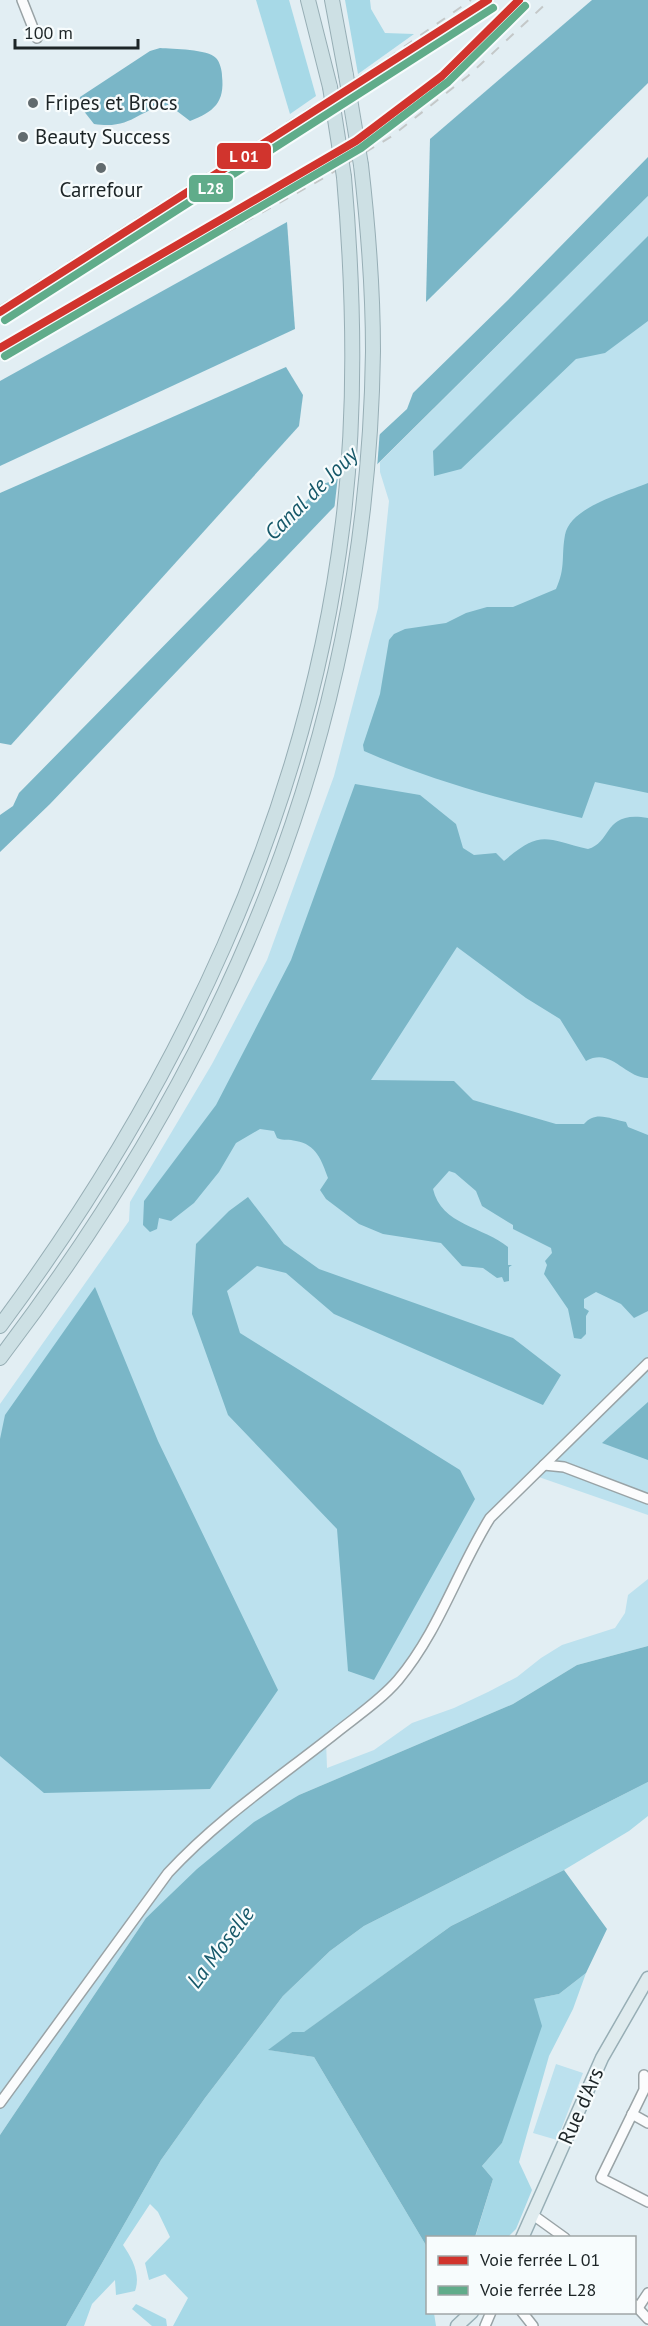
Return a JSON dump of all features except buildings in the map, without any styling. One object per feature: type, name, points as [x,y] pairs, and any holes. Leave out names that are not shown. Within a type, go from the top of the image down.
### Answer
[{"type":"highway","points":[[0,1326],[66,1232],[146,1103],[176,1049],[236,923],[271,832],[308,708],[330,609],[343,522],[350,439],[352,308],[344,177],[330,87],[308,0]]},
{"type":"highway","points":[[0,1358],[77,1250],[164,1110],[204,1036],[253,932],[300,808],[326,713],[349,608],[362,518],[371,419],[372,316],[361,165],[332,0]]},
{"type":"main road","name":"Rue d'Ars","points":[[523,2236],[602,2058],[648,1978]]},
{"type":"main road","points":[[457,2326],[471,2314]]},
{"type":"street","points":[[22,0],[37,39]]},
{"type":"street","points":[[0,2103],[134,1916],[190,1849],[397,1680],[429,1638],[473,1546],[490,1518],[648,1363]]},
{"type":"street","points":[[544,1466],[564,1467],[648,1499]]},
{"type":"street","points":[[644,2075],[644,2090],[601,2178],[648,2202]]},
{"type":"street","points":[[632,2114],[648,2122]]},
{"type":"street","points":[[533,2215],[550,2224],[563,2236]]},
{"type":"street","points":[[648,2293],[636,2306],[648,2319]]},
{"type":"street","points":[[523,2314],[533,2326]]},
{"type":"shaded area","points":[[256,0],[289,0],[316,96],[290,114]]},
{"type":"shaded area","points":[[345,0],[370,0],[371,9],[385,33],[414,34],[358,74]]},
{"type":"shaded area","points":[[648,196],[648,1515],[533,1475],[490,1518],[429,1638],[397,1680],[326,1740],[327,1768],[374,1750],[412,1723],[454,1708],[517,1677],[562,1645],[615,1628],[625,1613],[628,1595],[648,1579],[648,1646],[577,1665],[513,1704],[299,1795],[214,1856],[146,1918],[0,2135],[0,1404],[129,1221],[130,1202],[212,1064],[267,960],[334,776],[378,608],[389,501],[380,472],[380,462]]},
{"type":"shaded area","points":[[648,1782],[648,1816],[629,1831],[564,1870],[451,1926],[303,2033],[292,2032],[269,2050],[314,2057],[426,2245],[426,2314],[434,2314],[436,2326],[173,2326],[188,2298],[165,2274],[149,2280],[145,2263],[170,2237],[158,2212],[150,2204],[123,2245],[136,2273],[135,2291],[116,2295],[115,2280],[92,2304],[84,2326],[66,2326],[161,2160],[205,2098],[283,1996],[330,1951],[364,1926]]},
{"type":"shaded area","points":[[586,1973],[573,2009],[549,2056],[519,2162],[532,2190],[516,2229],[509,2236],[476,2236],[493,2179],[482,2166],[502,2143],[534,1999],[559,1994]]},
{"type":"shaded area","points":[[556,2064],[583,2073],[557,2140],[533,2133]]},
{"type":"shaded area","points":[[136,2304],[166,2319],[167,2326],[152,2326],[132,2309]]},
{"type":"water","points":[[592,0],[648,0],[648,83],[426,302],[430,139]]},
{"type":"water","points":[[160,48],[198,51],[216,58],[221,69],[222,93],[216,105],[206,114],[190,121],[169,105],[149,110],[126,122],[107,125],[94,124],[79,105],[80,97],[150,51]]},
{"type":"water","points":[[648,157],[648,196],[330,511],[50,804],[0,852],[0,815],[13,806],[19,793],[323,484],[338,479],[407,409],[413,393]]},
{"type":"water","points":[[287,222],[295,329],[0,466],[0,381]]},
{"type":"water","points":[[648,236],[648,321],[605,353],[576,359],[461,469],[434,476],[433,451]]},
{"type":"water","points":[[286,367],[303,395],[299,426],[11,745],[0,743],[0,493]]},
{"type":"water","points":[[648,483],[648,793],[595,782],[582,818],[472,790],[364,751],[363,745],[380,694],[389,640],[394,634],[405,629],[446,623],[466,613],[487,607],[513,607],[556,589],[562,568],[565,535],[569,525],[577,516],[599,502]]},
{"type":"water","points":[[355,784],[420,795],[456,824],[463,848],[474,855],[496,853],[504,861],[527,844],[544,839],[588,849],[602,840],[610,828],[623,818],[648,818],[648,1078],[640,1077],[611,1060],[595,1058],[586,1061],[560,1019],[526,998],[457,947],[371,1080],[454,1081],[473,1100],[556,1124],[584,1124],[598,1116],[626,1122],[628,1127],[648,1135],[648,1311],[634,1318],[621,1304],[596,1292],[584,1299],[584,1308],[589,1311],[586,1316],[586,1334],[581,1339],[574,1338],[568,1309],[544,1274],[547,1265],[545,1261],[552,1253],[551,1248],[513,1229],[513,1225],[482,1206],[476,1191],[455,1173],[449,1171],[433,1189],[438,1201],[454,1218],[508,1247],[508,1265],[512,1265],[509,1267],[509,1281],[504,1282],[502,1277],[497,1278],[483,1268],[462,1266],[441,1243],[383,1234],[359,1224],[326,1199],[320,1190],[328,1178],[317,1154],[303,1143],[277,1138],[274,1131],[260,1129],[236,1143],[219,1172],[194,1203],[171,1221],[159,1218],[157,1229],[150,1232],[143,1225],[144,1201],[216,1105],[291,960]]},
{"type":"water","points":[[248,1197],[284,1244],[319,1269],[513,1338],[561,1375],[543,1405],[334,1314],[286,1273],[257,1266],[227,1291],[240,1333],[460,1470],[475,1499],[374,1680],[348,1671],[337,1529],[228,1415],[192,1314],[196,1244],[229,1211]]},
{"type":"water","points":[[95,1287],[158,1441],[278,1690],[210,1789],[44,1793],[0,1756],[0,1439],[5,1415]]},
{"type":"water","points":[[648,1402],[648,1460],[602,1443]]},
{"type":"water","name":"La Moselle","points":[[648,1646],[648,1782],[364,1926],[330,1951],[283,1996],[161,2160],[66,2326],[0,2326],[0,2135],[146,1918],[197,1869],[254,1822],[299,1795],[513,1704],[577,1665]]},
{"type":"water","points":[[564,1870],[607,1929],[586,1973],[559,1994],[534,1999],[542,2026],[502,2143],[482,2166],[493,2179],[475,2236],[426,2236],[426,2245],[314,2057],[268,2050],[292,2032],[304,2032],[451,1926]]},
{"type":"pier","points":[[380,429],[377,469],[334,511],[338,476]]},
{"type":"railway","points":[[0,306],[391,56],[471,0]]},
{"type":"railway","points":[[0,359],[322,179],[392,136],[468,76],[550,0]]},
{"type":"transit line","points":[[0,312],[488,0]]},
{"type":"transit line","points":[[0,348],[356,141],[442,76],[519,0]]},
{"type":"rail line","name":"L28","points":[[5,356],[361,148],[448,82],[525,6]]},
{"type":"rail line","name":"L28","points":[[5,320],[493,8]]},
{"type":"place","name":"Fripes et Brocs","points":[[33,103]]},
{"type":"place","name":"Beauty Success","points":[[23,137]]},
{"type":"place","name":"Carrefour","points":[[101,168]]},
{"type":"water label","name":"Canal de Jouy","points":[[311,493]]}]
